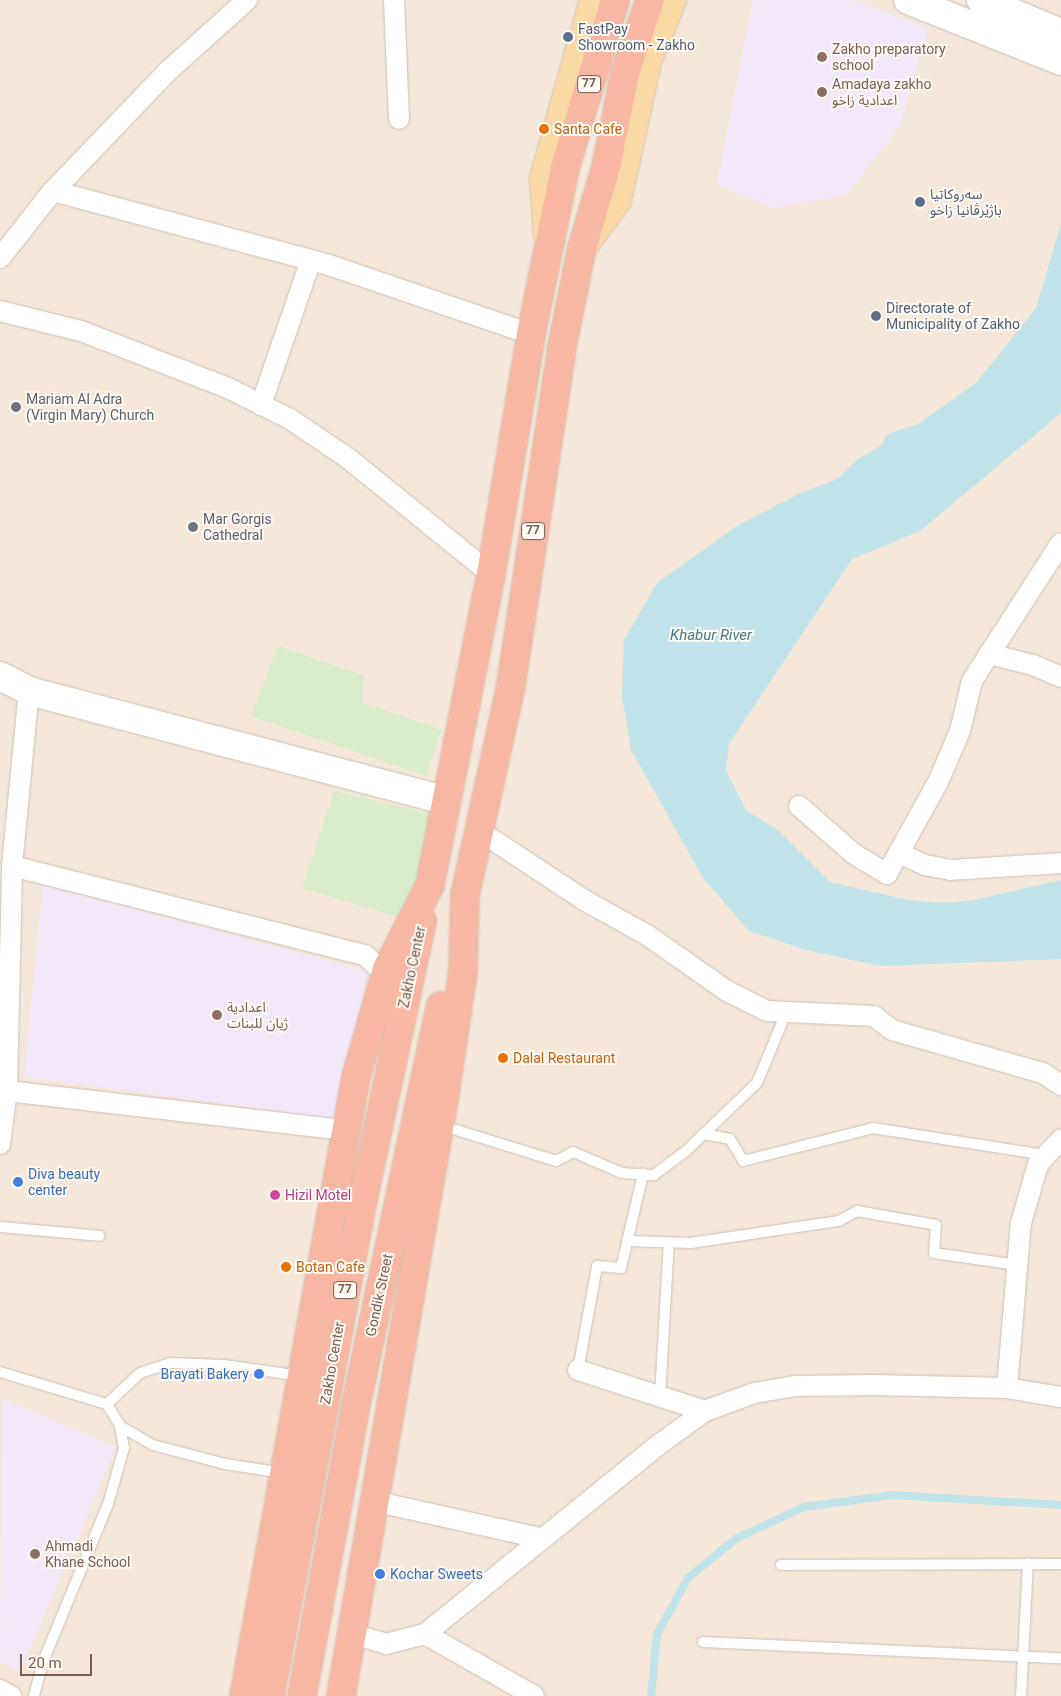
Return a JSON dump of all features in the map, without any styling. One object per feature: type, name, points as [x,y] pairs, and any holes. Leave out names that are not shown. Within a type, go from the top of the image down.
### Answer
[{"type":"highway","name":"77","points":[[430,885],[491,574],[532,334],[565,168],[615,0]]},
{"type":"highway","name":"77","points":[[465,895],[511,685],[562,347],[582,248],[606,167],[625,72],[662,3]]},
{"type":"highway","points":[[244,1696],[356,1077],[385,974],[430,885]]},
{"type":"highway","name":"Zakho Center","points":[[270,1696],[360,1213],[430,885]]},
{"type":"highway","points":[[341,1696],[373,1501],[440,1125],[463,971],[465,895]]},
{"type":"highway","name":"Gondik Street","points":[[302,1696],[354,1409],[465,895]]},
{"type":"main road","points":[[550,247],[544,178],[594,0]]},
{"type":"main road","points":[[582,248],[617,200],[646,62],[662,3]]},
{"type":"street","points":[[0,258],[54,191],[166,72],[247,0]]},
{"type":"street","points":[[394,0],[399,119]]},
{"type":"street","points":[[908,0],[1061,61]]},
{"type":"street","points":[[985,2],[1061,33]]},
{"type":"street","points":[[54,191],[311,260],[532,334]]},
{"type":"street","points":[[262,405],[311,260]]},
{"type":"street","points":[[0,311],[80,331],[228,388],[290,419],[348,459],[491,574]]},
{"type":"street","points":[[799,806],[854,854],[887,874],[938,782],[960,731],[972,681],[1060,548]]},
{"type":"street","points":[[989,654],[1033,665],[1061,677]]},
{"type":"street","points":[[0,676],[29,690],[448,801]]},
{"type":"street","points":[[0,1144],[7,1091],[12,866],[29,690]]},
{"type":"street","points":[[480,832],[584,900],[647,935],[727,991],[767,1011],[874,1016],[892,1030],[1043,1073],[1061,1085]]},
{"type":"street","points":[[899,854],[925,864],[950,870],[1061,863]]},
{"type":"street","points":[[12,866],[365,955],[385,974]]},
{"type":"street","points":[[7,1091],[345,1130]]},
{"type":"street","points":[[1007,1388],[1021,1223],[1038,1164],[1061,1139]]},
{"type":"street","points":[[578,1370],[705,1411]]},
{"type":"street","points":[[352,1634],[386,1644],[425,1634],[540,1538],[705,1411],[754,1393],[796,1386],[1007,1388],[1061,1397]]},
{"type":"street","points":[[373,1501],[540,1538]]},
{"type":"street","points":[[425,1634],[534,1696]]},
{"type":"street","points":[[0,1690],[11,1696]]},
{"type":"lane","points":[[440,1125],[556,1161],[572,1152],[622,1173],[654,1175],[704,1134],[757,1083],[786,1013]]},
{"type":"lane","points":[[704,1134],[730,1139],[743,1161],[873,1128],[1046,1155]]},
{"type":"lane","points":[[578,1370],[596,1266],[621,1268],[643,1174]]},
{"type":"lane","points":[[627,1241],[691,1243],[839,1221],[857,1211],[936,1225],[934,1253],[1018,1265]]},
{"type":"lane","points":[[0,1227],[100,1236]]},
{"type":"lane","points":[[660,1396],[669,1242]]},
{"type":"lane","points":[[107,1404],[140,1373],[170,1363],[224,1365],[303,1377]]},
{"type":"lane","points":[[0,1372],[107,1404],[120,1426],[124,1448],[108,1504],[43,1662],[34,1696]]},
{"type":"lane","points":[[120,1426],[153,1445],[225,1464],[285,1474]]},
{"type":"lane","points":[[1021,1696],[1028,1563]]},
{"type":"lane","points":[[780,1565],[1061,1564]]},
{"type":"lane","points":[[703,1642],[1061,1658]]},
{"type":"shaded area","points":[[0,0],[1061,0],[1061,1696],[0,1696]]},
{"type":"shaded area","name":"Amadaya zakho اعدادية زاخو","points":[[753,0],[853,0],[928,28],[900,126],[846,195],[772,208],[717,184]]},
{"type":"shaded area","points":[[43,885],[367,971],[336,1119],[24,1077]]},
{"type":"shaded area","name":"Ahmadi Khane School","points":[[2,1398],[116,1447],[20,1672],[0,1661]]},
{"type":"green space","points":[[278,646],[364,676],[362,702],[442,730],[426,776],[251,716]]},
{"type":"green space","points":[[334,791],[439,816],[405,919],[302,888]]},
{"type":"water","name":"Khabur River","points":[[1061,224],[1061,413],[920,531],[852,559],[729,744],[726,770],[746,810],[779,831],[830,882],[908,900],[945,903],[974,900],[1061,880],[1061,959],[881,966],[806,950],[749,931],[703,878],[631,750],[622,697],[624,640],[657,583],[737,526],[798,494],[837,479],[858,459],[880,446],[888,434],[918,424],[976,383],[1036,308]]},
{"type":"waterway","points":[[651,1696],[657,1634],[688,1578],[737,1538],[804,1507],[892,1495],[1061,1505]]},
{"type":"place","name":"FastPay Showroom - Zakho","points":[[568,37]]},
{"type":"place","name":"Zakho preparatory school","points":[[822,57]]},
{"type":"place","name":"Amadaya zakho اعدادية زاخو","points":[[822,92]]},
{"type":"place","name":"Santa Cafe","points":[[544,129]]},
{"type":"place","name":"سه‌روكاتيا باژێرڤانيا زاخو","points":[[920,202]]},
{"type":"place","name":"Directorate of Municipality of Zakho","points":[[876,316]]},
{"type":"place","name":"Mariam Al Adra (Virgin Mary) Church","points":[[16,407]]},
{"type":"place","name":"Mar Gorgis Cathedral","points":[[193,527]]},
{"type":"place","name":"اعدادية ژیان للبنات","points":[[217,1015]]},
{"type":"place","name":"Dalal Restaurant","points":[[503,1058]]},
{"type":"place","name":"Diva beauty center","points":[[18,1182]]},
{"type":"place","name":"Hizil Motel","points":[[275,1195]]},
{"type":"place","name":"Botan Cafe","points":[[286,1267]]},
{"type":"place","name":"Brayati Bakery","points":[[259,1374]]},
{"type":"place","name":"Ahmadi Khane School","points":[[35,1554]]},
{"type":"place","name":"Kochar Sweets","points":[[380,1574]]}]
